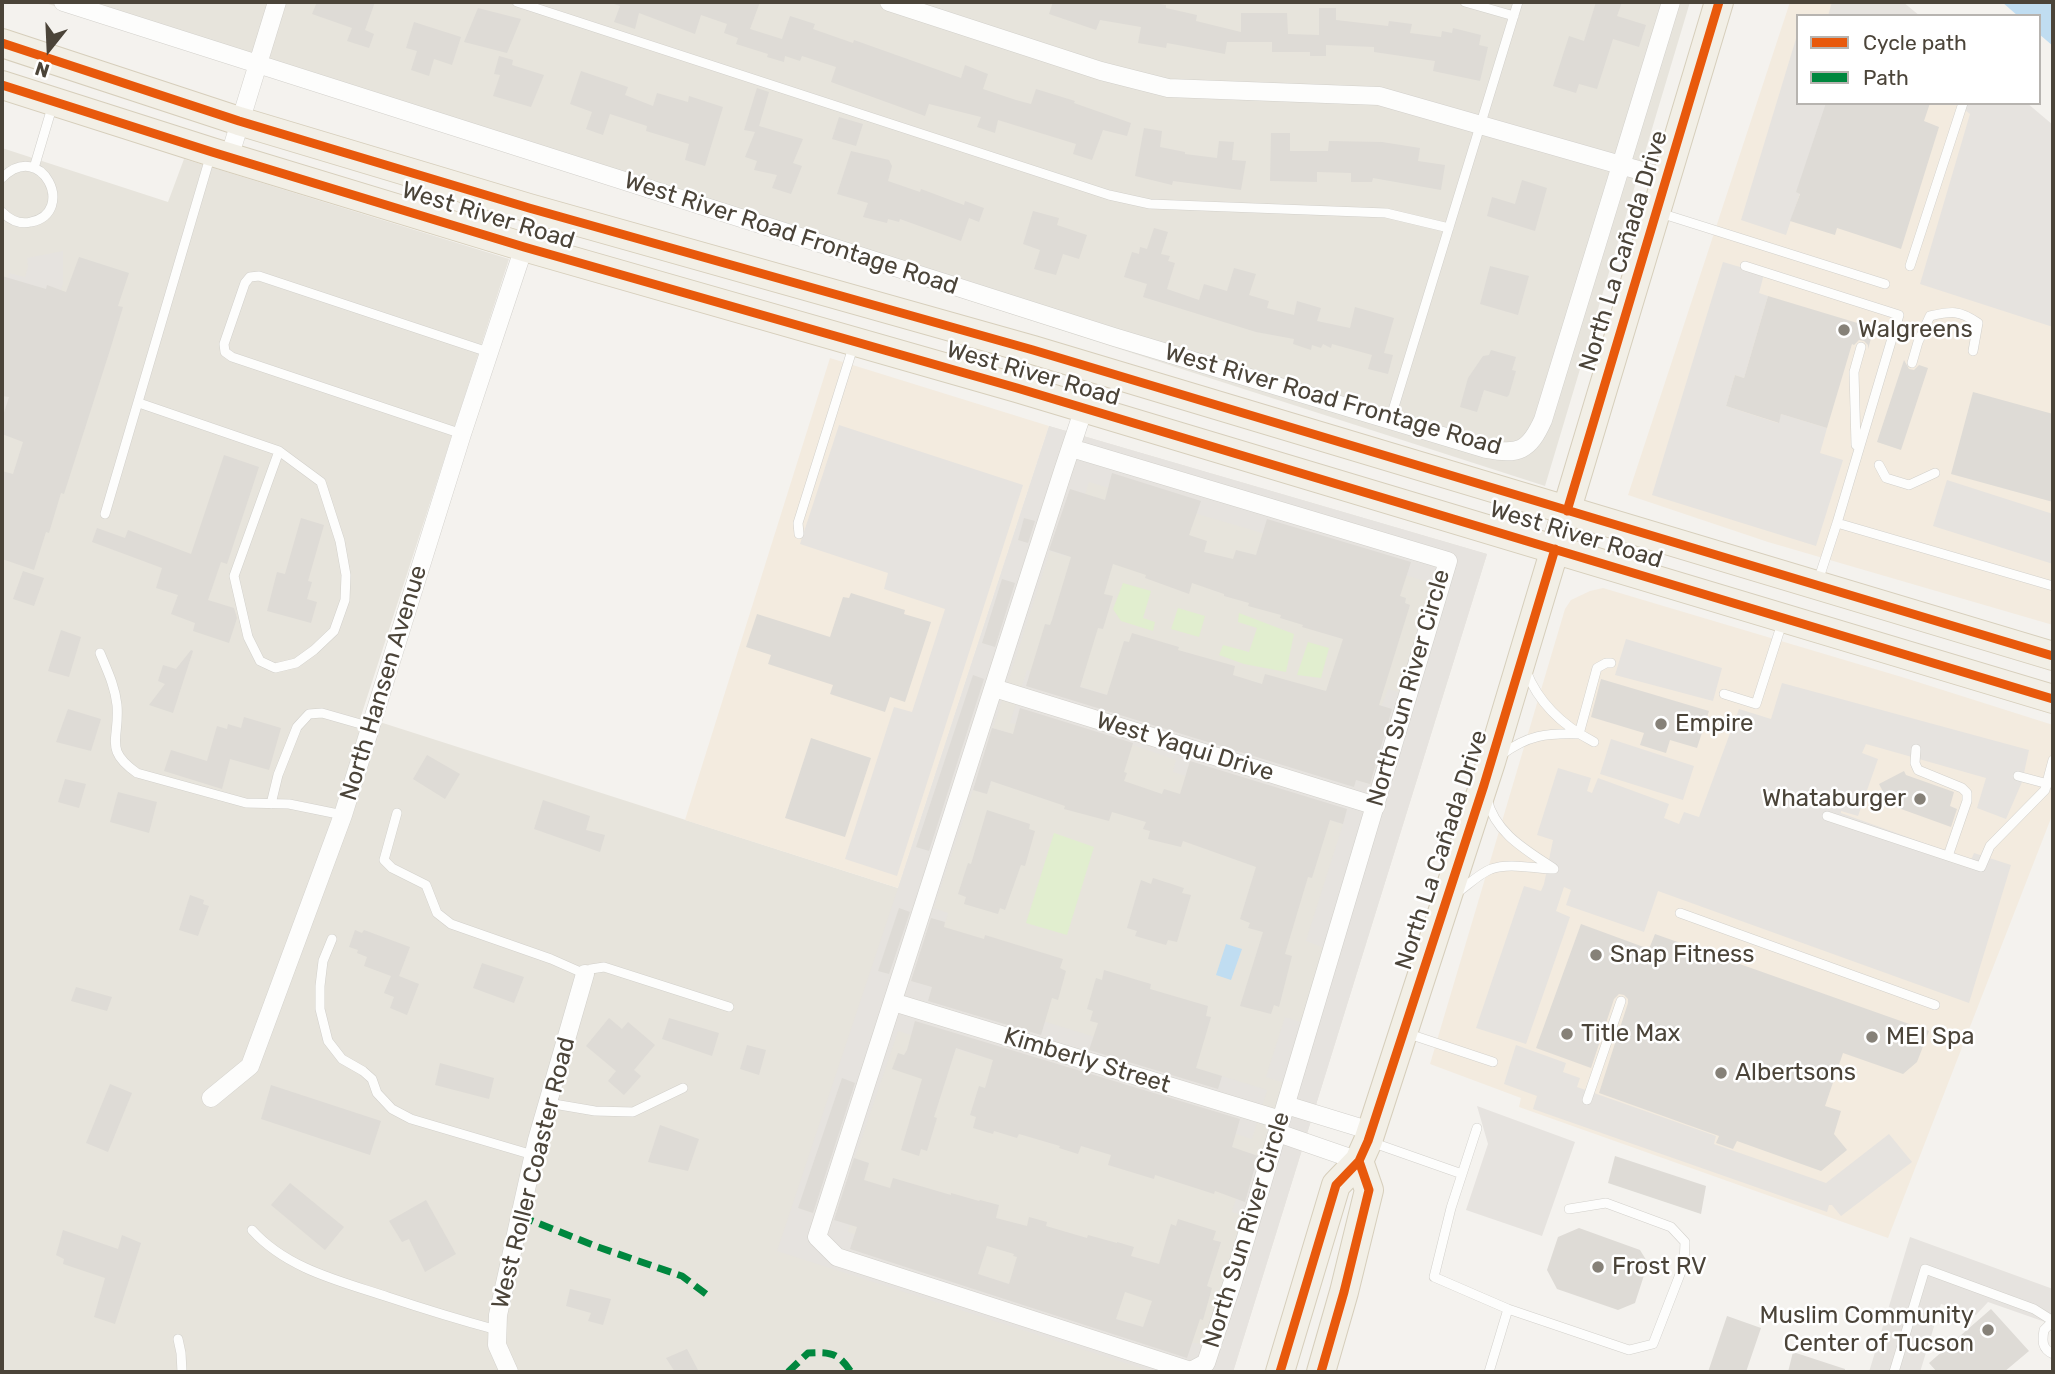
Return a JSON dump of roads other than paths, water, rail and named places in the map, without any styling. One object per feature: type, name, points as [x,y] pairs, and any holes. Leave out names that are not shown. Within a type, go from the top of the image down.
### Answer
[{"type":"main road","name":"North La Cañada Drive","points":[[1280,1372],[1336,1185],[1366,1144],[1487,774],[1719,2]]},
{"type":"main road","name":"West River Road","points":[[2,43],[239,121],[529,208],[1033,350],[2053,656]]},
{"type":"main road","name":"West River Road","points":[[2,85],[220,155],[524,247],[1084,408],[2053,699]]},
{"type":"main road","points":[[1321,1372],[1369,1190],[1366,1144]]},
{"type":"street","name":"West River Road Frontage Road","points":[[64,2],[1127,341],[1486,449],[1509,453],[1522,450],[1532,441],[1543,420],[1621,164]]},
{"type":"street","points":[[220,155],[239,121],[277,2]]},
{"type":"street","points":[[889,2],[1101,71],[1168,88],[1379,96],[1666,178]]},
{"type":"street","points":[[1621,164],[1671,2]]},
{"type":"street","name":"North Hansen Avenue","points":[[211,1098],[250,1066],[343,815],[461,434],[524,247]]},
{"type":"street","name":"North Sun River Circle","points":[[1071,448],[1448,561],[1282,1120],[1206,1363],[1191,1371],[837,1256],[817,1237],[893,1002],[1071,448],[1084,408]]},
{"type":"street","name":"West Yaqui Drive","points":[[994,688],[1376,806]]},
{"type":"street","name":"West Roller Coaster Road","points":[[509,1372],[497,1345],[498,1315],[533,1155],[586,974]]},
{"type":"street","name":"Kimberly Street","points":[[893,1002],[1366,1144]]},
{"type":"street","name":"Kimberly Street","points":[[1282,1120],[1366,1144]]},
{"type":"lane","points":[[517,2],[1109,195],[1150,204],[1385,213],[1449,228]]},
{"type":"lane","points":[[1465,2],[1514,16]]},
{"type":"lane","points":[[1390,420],[1518,2]]},
{"type":"lane","points":[[34,168],[54,103]]},
{"type":"lane","points":[[1910,266],[1961,105]]},
{"type":"lane","points":[[105,514],[220,155]]},
{"type":"lane","points":[[2,178],[16,168],[34,168],[42,172],[53,189],[50,208],[36,221],[27,223],[9,219],[2,212]]},
{"type":"lane","points":[[1657,212],[1885,284]]},
{"type":"lane","points":[[1745,265],[1899,315],[1816,585]]},
{"type":"lane","points":[[461,434],[232,357],[225,352],[224,344],[245,283],[250,277],[259,276],[488,352]]},
{"type":"lane","points":[[1912,363],[1930,316],[1949,312],[1964,314],[1978,323],[1973,351]]},
{"type":"lane","points":[[799,534],[798,523],[855,342]]},
{"type":"lane","points":[[1856,454],[1854,372],[1861,347]]},
{"type":"lane","points":[[139,403],[279,451],[321,482],[340,541],[346,575],[345,600],[334,631],[296,663],[275,668],[260,661],[248,637],[234,576],[279,451]]},
{"type":"lane","points":[[1879,465],[1886,478],[1909,485],[1935,473]]},
{"type":"lane","points":[[1837,523],[2053,586]]},
{"type":"lane","points":[[1724,694],[1756,704],[1783,618]]},
{"type":"lane","points":[[100,653],[113,684],[117,706],[115,750],[123,763],[137,773],[228,799],[253,804],[289,804],[343,815]]},
{"type":"lane","points":[[1522,659],[1532,685],[1549,710],[1579,734],[1594,742]]},
{"type":"lane","points":[[1579,734],[1597,668],[1611,663]]},
{"type":"lane","points":[[271,804],[278,775],[297,727],[309,714],[322,713],[371,727]]},
{"type":"lane","points":[[1446,901],[1493,868],[1554,869],[1507,836],[1489,807],[1487,774],[1516,744],[1535,736],[1579,734]]},
{"type":"lane","points":[[1916,749],[1914,760],[1918,770],[1962,788],[1967,793],[1967,801],[1948,856]]},
{"type":"lane","points":[[1827,816],[1981,867],[1990,845],[2041,795],[2048,784],[2053,760]]},
{"type":"lane","points":[[2018,776],[2048,784]]},
{"type":"lane","points":[[397,813],[384,860],[392,868],[426,885],[437,913],[451,924],[586,974],[591,969],[604,967],[729,1007]]},
{"type":"lane","points":[[1680,913],[1935,1005]]},
{"type":"lane","points":[[332,939],[323,961],[320,1009],[328,1041],[342,1059],[372,1079],[377,1093],[392,1109],[411,1119],[533,1155]]},
{"type":"lane","points":[[1587,1100],[1621,1001]]},
{"type":"lane","points":[[1404,1032],[1493,1062]]},
{"type":"lane","points":[[548,1103],[594,1111],[633,1112],[683,1088]]},
{"type":"lane","points":[[1477,1128],[1434,1277],[1508,1309],[1629,1350],[1653,1343],[1684,1264],[1685,1242],[1671,1227],[1605,1203],[1569,1209]]},
{"type":"lane","points":[[1366,1144],[1462,1174]]},
{"type":"lane","points":[[252,1230],[282,1256],[304,1268],[438,1314],[498,1330]]},
{"type":"lane","points":[[1894,1372],[1925,1269],[2035,1309],[2053,1321],[2043,1330],[2042,1342],[2053,1354]]},
{"type":"lane","points":[[1489,1372],[1508,1309]]},
{"type":"lane","points":[[178,1339],[182,1372]]},
{"type":"water","points":[[2002,2],[2053,2],[2053,46],[2041,36],[2041,14],[2016,14]]},
{"type":"water","points":[[1226,944],[1242,949],[1231,980],[1216,975]]},
{"type":"place","name":"Walgreens","points":[[1844,330]]},
{"type":"place","name":"Empire","points":[[1661,724]]},
{"type":"place","name":"Whataburger","points":[[1920,799]]},
{"type":"place","name":"Snap Fitness","points":[[1596,955]]},
{"type":"place","name":"Title Max","points":[[1567,1034]]},
{"type":"place","name":"MEI Spa","points":[[1872,1037]]},
{"type":"place","name":"Albertsons","points":[[1721,1073]]},
{"type":"place","name":"Frost RV","points":[[1598,1267]]},
{"type":"place","name":"Muslim Community Center of Tucson","points":[[1988,1330]]}]
